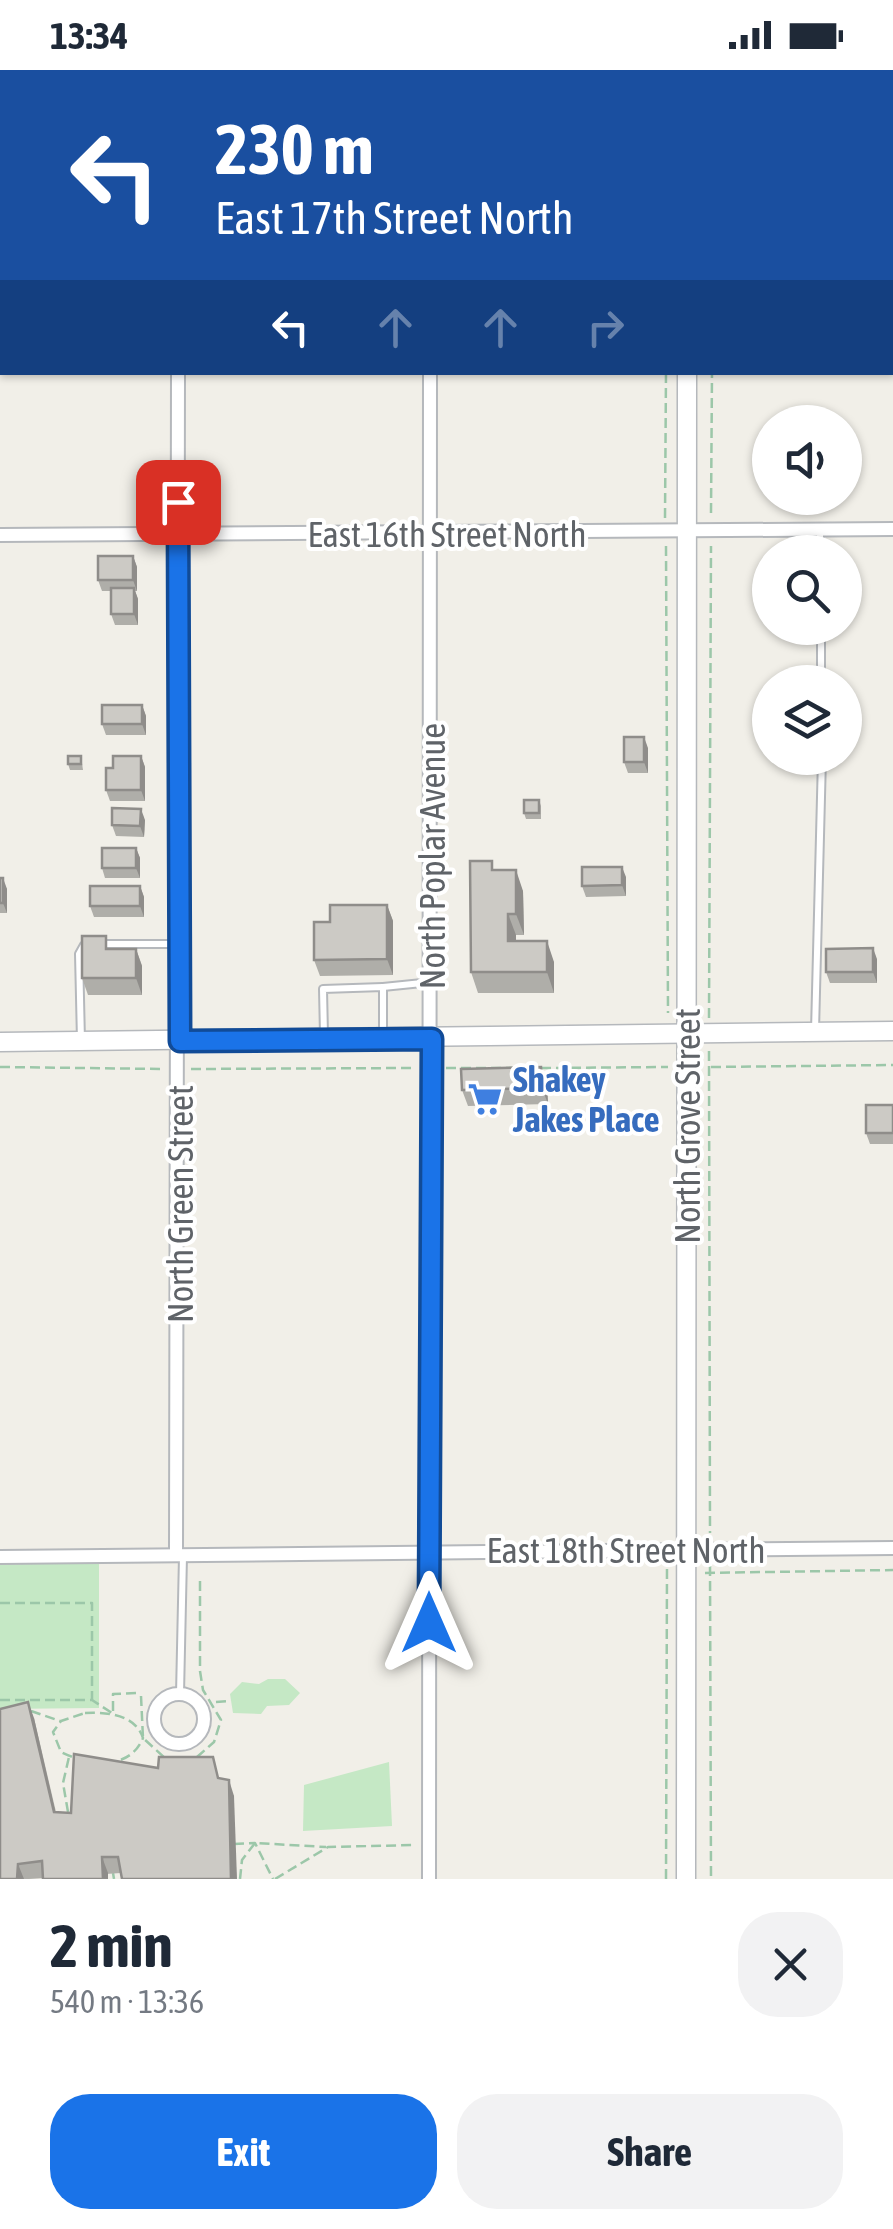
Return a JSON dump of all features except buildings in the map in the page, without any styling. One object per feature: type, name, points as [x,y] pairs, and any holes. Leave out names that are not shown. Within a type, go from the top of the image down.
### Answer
[{"type":"street","name":"North Green Street","points":[[178,375],[180,1555]]},
{"type":"street","name":"North Poplar Avenue","points":[[429,1879],[430,375]]},
{"type":"street","name":"North Grove Street","points":[[686,1879],[687,375]]},
{"type":"street","name":"East 16th Street North","points":[[0,535],[893,529]]},
{"type":"street","points":[[0,1042],[893,1031]]},
{"type":"street","name":"East 18th Street North","points":[[0,1557],[893,1548]]},
{"type":"street","points":[[180,1694],[195,1700],[204,1722],[197,1736],[174,1744],[155,1729],[154,1713],[162,1700],[180,1694]]},
{"type":"lane","points":[[820,530],[820,535]]},
{"type":"lane","points":[[814,1031],[822,775]]},
{"type":"lane","points":[[81,1042],[79,954],[84,944],[180,944]]},
{"type":"lane","points":[[324,1040],[323,989],[432,982]]},
{"type":"lane","points":[[383,987],[383,1040]]},
{"type":"lane","points":[[180,1555],[180,1694]]},
{"type":"path","points":[[666,375],[668,1032]]},
{"type":"path","points":[[711,1879],[712,375]]},
{"type":"path","points":[[538,1068],[893,1066]]},
{"type":"path","points":[[0,1067],[520,1068]]},
{"type":"path","points":[[666,1879],[667,1550]]},
{"type":"path","points":[[666,1574],[893,1570]]},
{"type":"path","points":[[0,1603],[92,1603],[92,1700]]},
{"type":"path","points":[[113,1714],[113,1694],[139,1693]]},
{"type":"path","points":[[0,1700],[92,1700],[140,1730],[143,1738],[138,1748],[112,1762],[97,1764],[69,1756],[54,1742],[53,1732],[62,1722],[85,1714],[113,1714]]},
{"type":"path","points":[[214,1702],[231,1701]]},
{"type":"path","points":[[22,1713],[38,1710],[62,1722]]},
{"type":"path","points":[[69,1756],[63,1784],[69,1816]]},
{"type":"path","points":[[240,1879],[242,1860],[254,1843]]},
{"type":"path","points":[[254,1843],[274,1879],[328,1847]]},
{"type":"path","points":[[227,1845],[416,1845]]},
{"type":"green space","points":[[99,1556],[99,1708],[0,1709],[0,1557]]},
{"type":"green space","points":[[268,1679],[285,1679],[300,1693],[289,1705],[267,1706],[261,1714],[233,1713],[230,1694],[242,1682],[259,1684]]},
{"type":"green space","points":[[389,1762],[392,1826],[303,1831],[304,1785]]},
{"type":"place","name":"Shakey Jakes Place","points":[[485,1099]]},
{"type":"route","points":[[178,502],[180,1041],[432,1039],[429,1623]]}]
